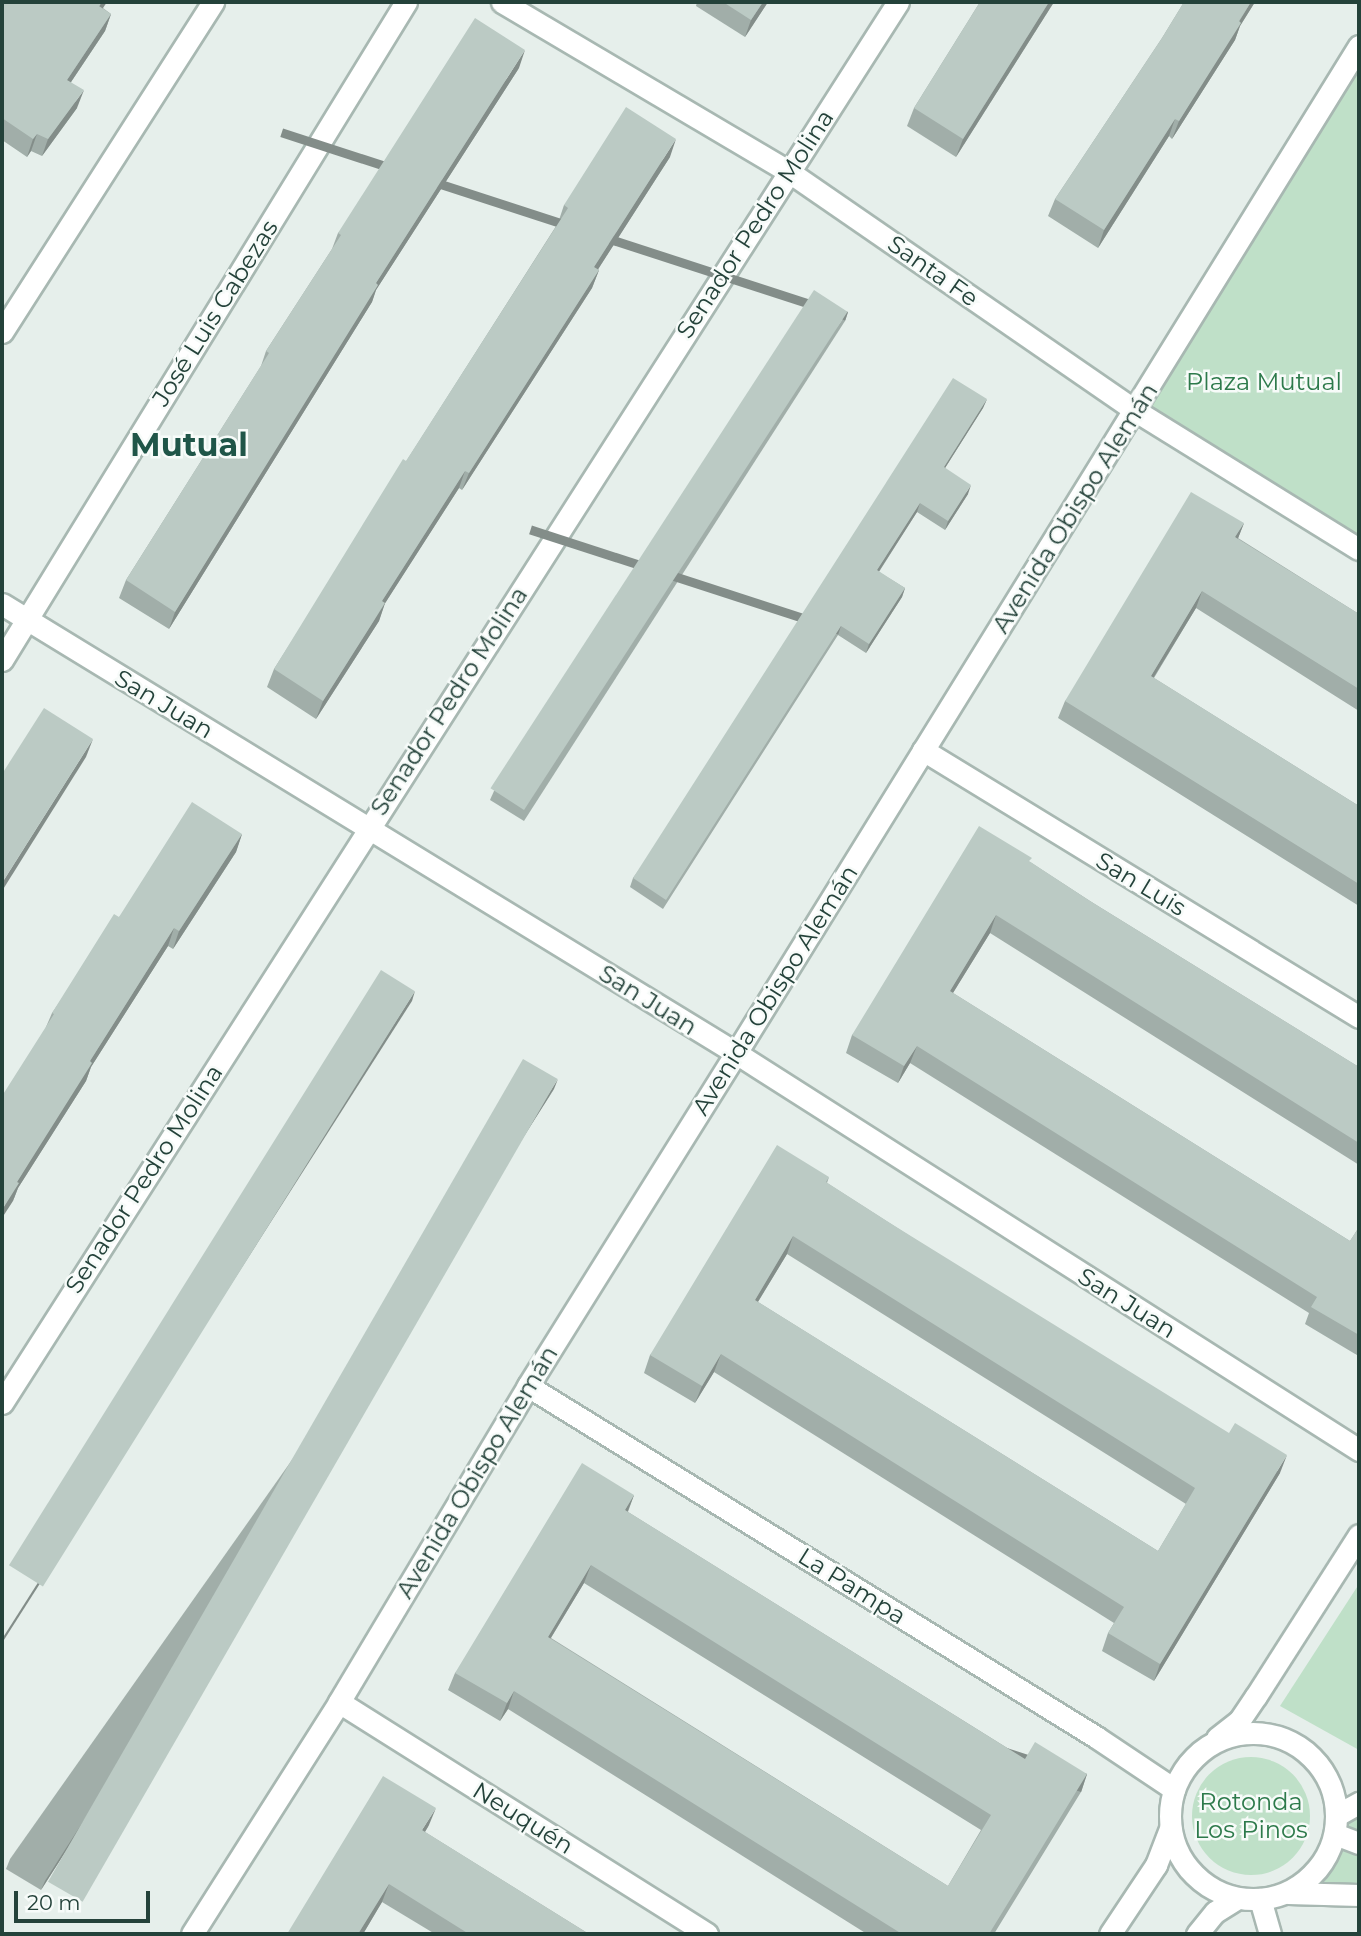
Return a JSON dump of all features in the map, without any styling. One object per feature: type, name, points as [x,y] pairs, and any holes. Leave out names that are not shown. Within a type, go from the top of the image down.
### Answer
[{"type":"street","points":[[2,332],[213,2]]},
{"type":"street","name":"José Luis Cabezas","points":[[2,660],[406,2]]},
{"type":"street","name":"Santa Fe","points":[[502,2],[788,171],[1136,411],[1359,549]]},
{"type":"street","name":"Senador Pedro Molina","points":[[2,1403],[898,2]]},
{"type":"street","name":"Avenida Obispo Alemán","points":[[192,1934],[339,1702],[528,1386],[1136,411],[1359,46]]},
{"type":"street","name":"San Juan","points":[[2,604],[736,1054],[1359,1450]]},
{"type":"street","name":"San Luis","points":[[923,750],[1359,1017]]},
{"type":"street","name":"La Pampa","points":[[528,1386],[1096,1737],[1174,1789]]},
{"type":"street","points":[[1110,1934],[1156,1865],[1170,1828],[1174,1789],[1182,1770],[1239,1721],[1359,1535]]},
{"type":"street","name":"Neuquén","points":[[339,1702],[707,1934]]},
{"type":"street","points":[[1210,1744],[1231,1735],[1261,1733],[1287,1740],[1312,1756],[1325,1773],[1334,1794],[1336,1825],[1359,1843]]},
{"type":"street","points":[[1287,1893],[1308,1879],[1320,1864],[1336,1825],[1359,1803]]},
{"type":"street","points":[[1170,1828],[1180,1857],[1194,1875],[1212,1889],[1237,1898],[1259,1899],[1287,1893],[1359,1895]]},
{"type":"street","points":[[1197,1934],[1215,1912],[1237,1898]]},
{"type":"street","points":[[1259,1899],[1270,1934]]},
{"type":"green space","name":"Plaza Mutual","points":[[1359,46],[1359,551],[1136,411]]},
{"type":"green space","points":[[1359,1584],[1359,1750],[1280,1706]]},
{"type":"green space","name":"Rotonda Los Pinos","points":[[1251,1757],[1274,1762],[1293,1774],[1305,1793],[1310,1816],[1305,1839],[1293,1858],[1274,1870],[1251,1875],[1228,1870],[1209,1858],[1197,1839],[1192,1816],[1197,1793],[1209,1774],[1228,1762]]},
{"type":"green space","points":[[1359,1803],[1359,1895],[1288,1893],[1308,1879],[1327,1856],[1335,1834],[1337,1815]]},
{"type":"building","points":[[2,2],[102,2],[99,6],[111,14],[67,80],[84,90],[48,139],[37,134],[33,139],[2,118]]},
{"type":"building","points":[[723,2],[763,2],[751,20]]},
{"type":"building","points":[[980,2],[1049,2],[963,139],[914,108]]},
{"type":"building","points":[[1184,2],[1251,2],[1239,21],[1241,23],[1179,121],[1175,119],[1104,230],[1055,199]]},
{"type":"building","points":[[475,18],[525,50],[376,283],[378,285],[175,612],[126,580],[269,353],[266,351],[341,235],[338,233]]},
{"type":"building","points":[[626,107],[676,139],[594,267],[599,270],[469,473],[465,471],[382,601],[385,603],[323,701],[274,669],[403,459],[406,461],[568,208],[564,205]]},
{"type":"building","points":[[814,290],[848,312],[524,810],[490,788]]},
{"type":"building","points":[[953,378],[987,399],[944,467],[971,485],[948,521],[920,503],[877,570],[905,588],[869,644],[841,626],[666,900],[633,878]]},
{"type":"building","points":[[1191,492],[1244,523],[1235,537],[1359,614],[1359,689],[1202,591],[1151,676],[1359,806],[1359,884],[1065,701]]},
{"type":"building","points":[[44,708],[93,739],[2,883],[2,774]]},
{"type":"building","points":[[192,802],[242,834],[179,931],[174,928],[90,1061],[92,1063],[2,1210],[2,1096],[114,914],[119,917]]},
{"type":"building","points":[[979,826],[1032,858],[1029,861],[1090,901],[1359,1067],[1359,1143],[996,915],[950,991],[1350,1241],[1359,1227],[1359,1335],[1311,1307],[1317,1297],[917,1046],[904,1066],[852,1035]]},
{"type":"building","points":[[381,970],[415,991],[43,1587],[9,1565]]},
{"type":"building","points":[[523,1059],[558,1079],[83,1902],[48,1882]]},
{"type":"building","points":[[777,1145],[829,1177],[826,1182],[890,1223],[1229,1433],[1235,1423],[1287,1455],[1160,1664],[1108,1633],[1124,1607],[721,1354],[702,1386],[650,1355]],"holes":[[[793,1236],[1195,1488],[1158,1551],[755,1300]]]},
{"type":"building","points":[[582,1463],[634,1495],[625,1510],[1025,1759],[1035,1742],[1087,1774],[989,1934],[902,1934],[514,1691],[507,1703],[455,1673]],"holes":[[[591,1565],[991,1815],[948,1886],[548,1637]]]},
{"type":"building","points":[[383,1776],[436,1808],[422,1830],[589,1934],[469,1934],[389,1884],[358,1934],[287,1934]]},
{"type":"district","name":"Mutual","points":[[189,445]]}]
